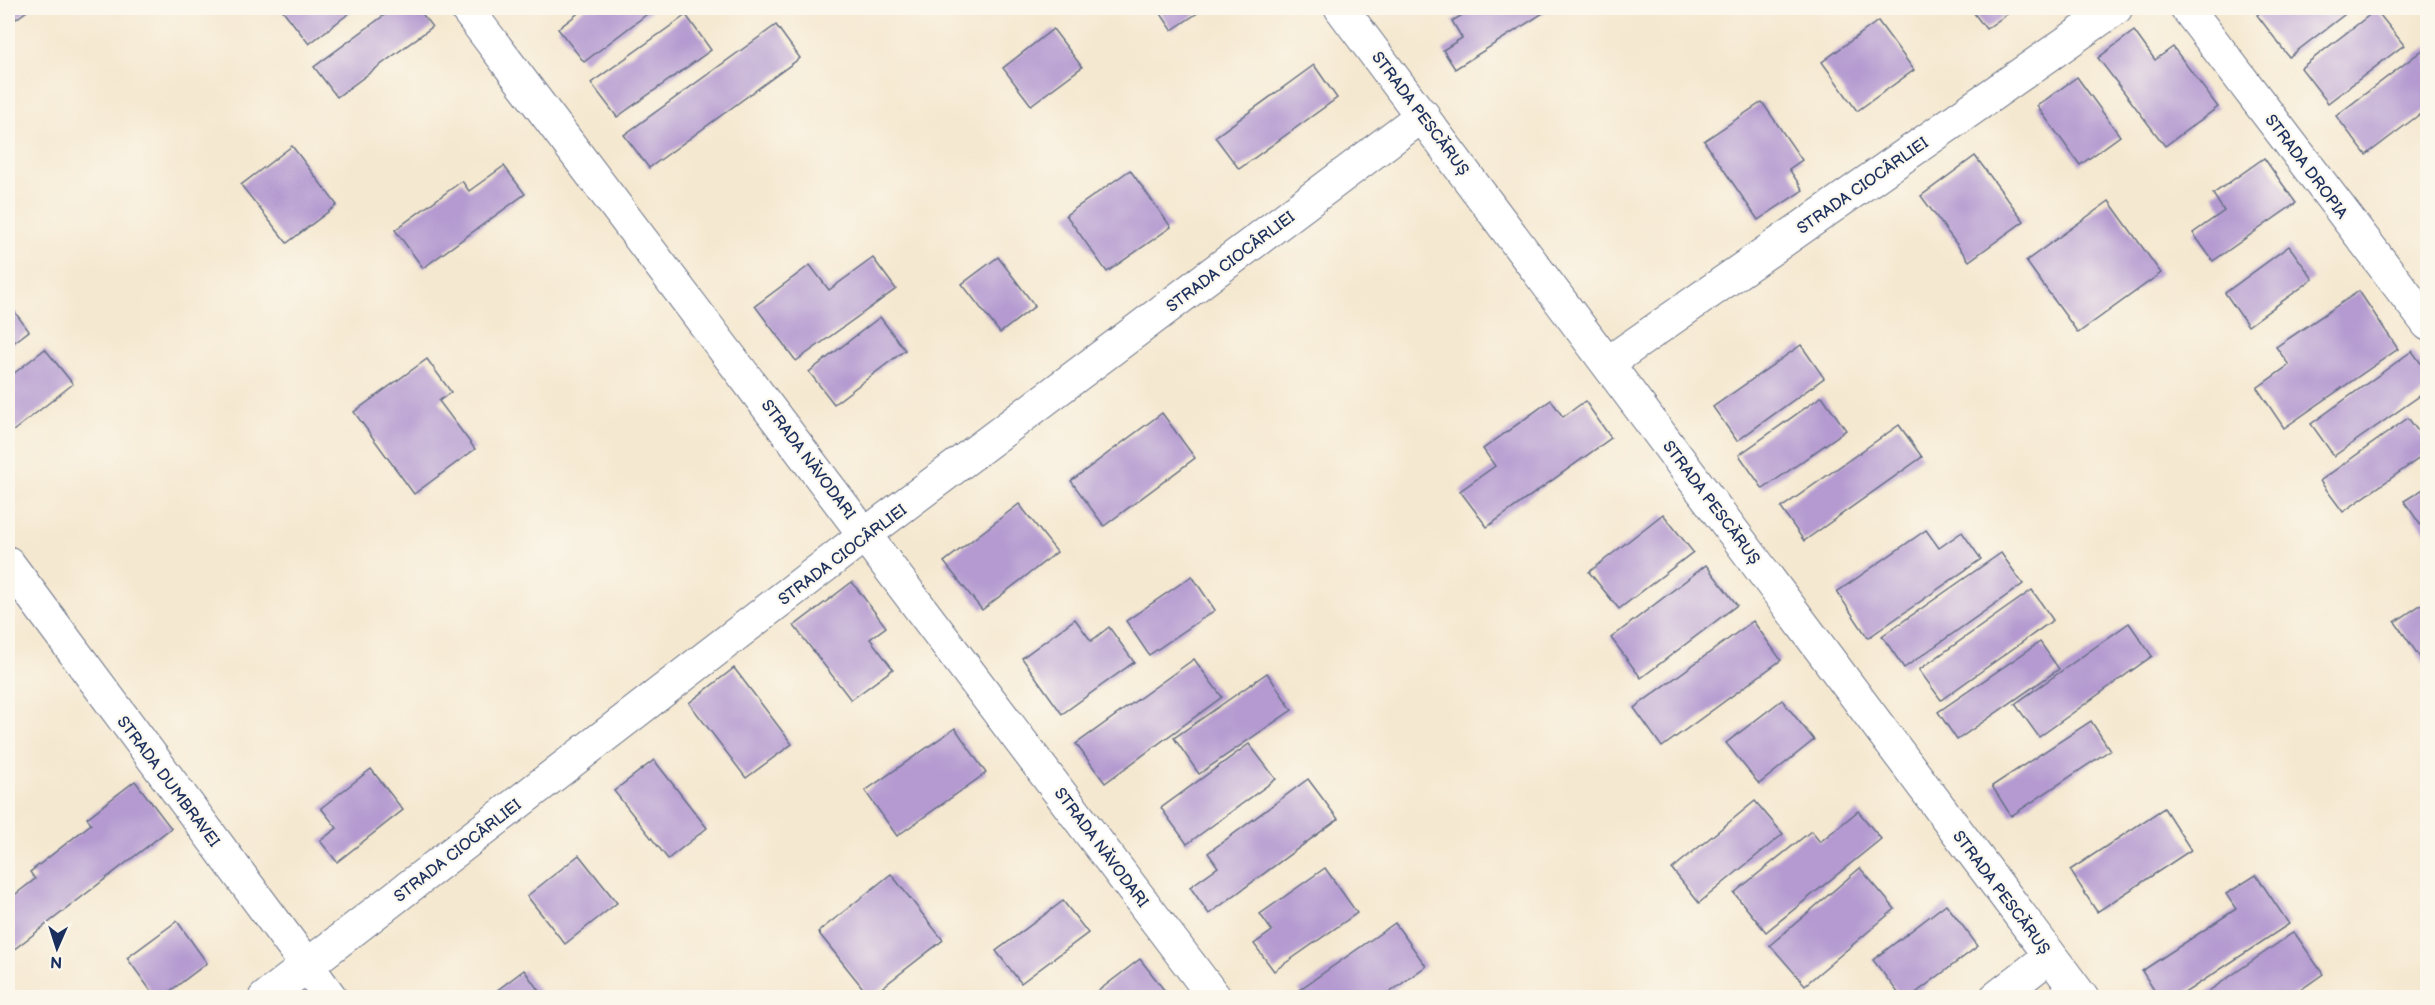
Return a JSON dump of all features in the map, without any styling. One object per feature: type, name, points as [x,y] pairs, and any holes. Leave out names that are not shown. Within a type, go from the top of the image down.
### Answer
[{"type":"street","name":"STRADA NĂVODARI","points":[[466,8],[1215,998]]},
{"type":"street","name":"STRADA PESCĂRUȘ","points":[[1341,8],[2082,998]]},
{"type":"street","name":"STRADA CIOCÂRLIEI","points":[[1608,363],[2116,8]]},
{"type":"street","name":"STRADA DROPIA","points":[[2187,8],[2427,324]]},
{"type":"street","name":"STRADA CIOCÂRLIEI","points":[[265,998],[866,534],[1423,115]]},
{"type":"street","name":"STRADA DUMBRAVEI","points":[[8,563],[331,998]]},
{"type":"street","points":[[1996,998],[2050,956]]},
{"type":"building","points":[[8,8],[31,8],[16,19]]},
{"type":"building","points":[[281,8],[356,8],[309,44]]},
{"type":"building","points":[[394,8],[418,8],[432,27],[337,97],[314,67]]},
{"type":"building","points":[[585,8],[655,8],[584,62],[558,29]]},
{"type":"building","points":[[1157,8],[1205,8],[1172,30]]},
{"type":"building","points":[[1474,8],[1551,8],[1455,69],[1443,50],[1462,38],[1452,21]]},
{"type":"building","points":[[1970,8],[2016,8],[1986,29]]},
{"type":"building","points":[[2266,8],[2353,8],[2289,57],[2257,15]]},
{"type":"building","points":[[2376,10],[2404,45],[2328,103],[2301,68]]},
{"type":"building","points":[[686,15],[711,50],[617,117],[591,83]]},
{"type":"building","points":[[1878,21],[1914,70],[1857,111],[1822,62]]},
{"type":"building","points":[[776,25],[800,58],[649,168],[624,135]]},
{"type":"building","points":[[1053,29],[1082,67],[1031,105],[1003,68]]},
{"type":"building","points":[[2134,31],[2155,60],[2173,47],[2218,107],[2165,146],[2098,58]]},
{"type":"building","points":[[2428,46],[2428,108],[2366,155],[2336,116]]},
{"type":"building","points":[[1314,65],[1337,98],[1239,169],[1215,137]]},
{"type":"building","points":[[2077,77],[2120,136],[2080,165],[2037,106]]},
{"type":"building","points":[[1762,102],[1802,160],[1789,169],[1803,190],[1758,220],[1704,141]]},
{"type":"building","points":[[292,146],[337,205],[287,243],[241,185]]},
{"type":"building","points":[[1975,156],[2024,221],[1969,261],[1921,196]]},
{"type":"building","points":[[2264,158],[2296,203],[2213,261],[2193,233],[2224,211],[2213,194]]},
{"type":"building","points":[[504,166],[525,194],[423,268],[395,230],[462,181],[469,191]]},
{"type":"building","points":[[1130,170],[1171,227],[1107,272],[1066,215]]},
{"type":"building","points":[[2109,201],[2161,273],[2078,333],[2026,261]]},
{"type":"building","points":[[2289,246],[2313,279],[2248,326],[2225,293]]},
{"type":"building","points":[[998,257],[1035,306],[1000,333],[962,284]]},
{"type":"building","points":[[873,258],[896,289],[796,361],[755,306],[810,265],[829,290]]},
{"type":"building","points":[[2359,291],[2398,349],[2284,428],[2257,388],[2289,365],[2276,347]]},
{"type":"building","points":[[8,303],[29,331],[8,347]]},
{"type":"building","points":[[880,317],[905,350],[834,404],[809,372]]},
{"type":"building","points":[[1801,345],[1824,378],[1737,441],[1713,407]]},
{"type":"building","points":[[45,349],[73,384],[8,435],[8,378]]},
{"type":"building","points":[[2412,351],[2428,373],[2428,390],[2334,456],[2311,424]]},
{"type":"building","points":[[427,359],[451,392],[439,401],[475,449],[414,494],[354,412]]},
{"type":"building","points":[[1822,396],[1846,430],[1763,489],[1739,455]]},
{"type":"building","points":[[1551,400],[1563,417],[1585,401],[1611,438],[1487,527],[1460,491],[1495,466],[1483,449]]},
{"type":"building","points":[[1162,413],[1195,458],[1104,526],[1071,481]]},
{"type":"building","points":[[2408,418],[2428,444],[2428,452],[2343,512],[2320,481]]},
{"type":"building","points":[[1899,425],[1922,457],[1804,541],[1781,508]]},
{"type":"building","points":[[2428,486],[2428,536],[2404,501]]},
{"type":"building","points":[[1019,504],[1057,552],[982,610],[944,562]]},
{"type":"building","points":[[1663,514],[1693,552],[1619,609],[1589,572]]},
{"type":"building","points":[[1926,530],[1939,548],[1962,532],[1981,559],[1868,638],[1837,592]]},
{"type":"building","points":[[2001,553],[2023,584],[1904,668],[1882,636]]},
{"type":"building","points":[[1706,565],[1737,605],[1641,678],[1611,638]]},
{"type":"building","points":[[1192,576],[1215,610],[1149,655],[1126,621]]},
{"type":"building","points":[[852,582],[886,627],[870,639],[893,669],[851,700],[794,626]]},
{"type":"building","points":[[2032,590],[2053,620],[1941,700],[1919,670]]},
{"type":"building","points":[[2428,600],[2428,669],[2395,622]]},
{"type":"building","points":[[1075,619],[1091,641],[1109,627],[1134,662],[1062,714],[1022,658]]},
{"type":"building","points":[[1753,621],[1781,660],[1662,747],[1634,708]]},
{"type":"building","points":[[2129,623],[2152,656],[2039,737],[2015,704]]},
{"type":"building","points":[[2040,642],[2059,669],[1957,740],[1938,712]]},
{"type":"building","points":[[1194,659],[1222,697],[1105,783],[1076,744]]},
{"type":"building","points":[[734,668],[792,744],[746,778],[689,703]]},
{"type":"building","points":[[1267,673],[1292,710],[1199,774],[1174,738]]},
{"type":"building","points":[[1782,700],[1814,740],[1759,784],[1726,743]]},
{"type":"building","points":[[2091,721],[2110,750],[2011,816],[1992,786]]},
{"type":"building","points":[[955,728],[986,773],[897,836],[865,791]]},
{"type":"building","points":[[1249,744],[1276,779],[1187,844],[1161,808]]},
{"type":"building","points":[[654,760],[707,828],[668,859],[614,791]]},
{"type":"building","points":[[371,769],[403,810],[337,862],[320,841],[337,828],[321,808]]},
{"type":"building","points":[[1308,779],[1338,819],[1209,914],[1190,887],[1218,867],[1208,853]]},
{"type":"building","points":[[135,781],[171,828],[8,954],[8,900],[35,879],[30,872],[91,824],[87,818]]},
{"type":"building","points":[[1755,801],[1783,834],[1699,903],[1672,869]]},
{"type":"building","points":[[2164,808],[2191,850],[2097,912],[2070,870]]},
{"type":"building","points":[[1858,811],[1881,839],[1766,932],[1734,893],[1811,831],[1820,842]]},
{"type":"building","points":[[579,855],[617,903],[565,944],[527,896]]},
{"type":"building","points":[[1325,868],[1357,913],[1274,971],[1254,944],[1272,931],[1260,914]]},
{"type":"building","points":[[1860,868],[1895,909],[1805,985],[1770,945]]},
{"type":"building","points":[[891,874],[943,940],[870,997],[818,932]]},
{"type":"building","points":[[2256,875],[2289,924],[2177,998],[2159,998],[2142,971],[2236,909],[2226,894]]},
{"type":"building","points":[[1063,901],[1088,933],[1021,983],[996,951]]},
{"type":"building","points":[[1946,904],[1978,946],[1909,998],[1902,998],[1873,960]]},
{"type":"building","points":[[177,921],[207,963],[161,998],[156,998],[127,958]]},
{"type":"building","points":[[1395,923],[1426,966],[1382,998],[1304,998],[1299,990]]},
{"type":"building","points":[[2294,932],[2323,974],[2289,998],[2199,998]]},
{"type":"building","points":[[1140,959],[1168,995],[1165,998],[1089,998]]},
{"type":"building","points":[[524,970],[544,998],[487,998]]}]
